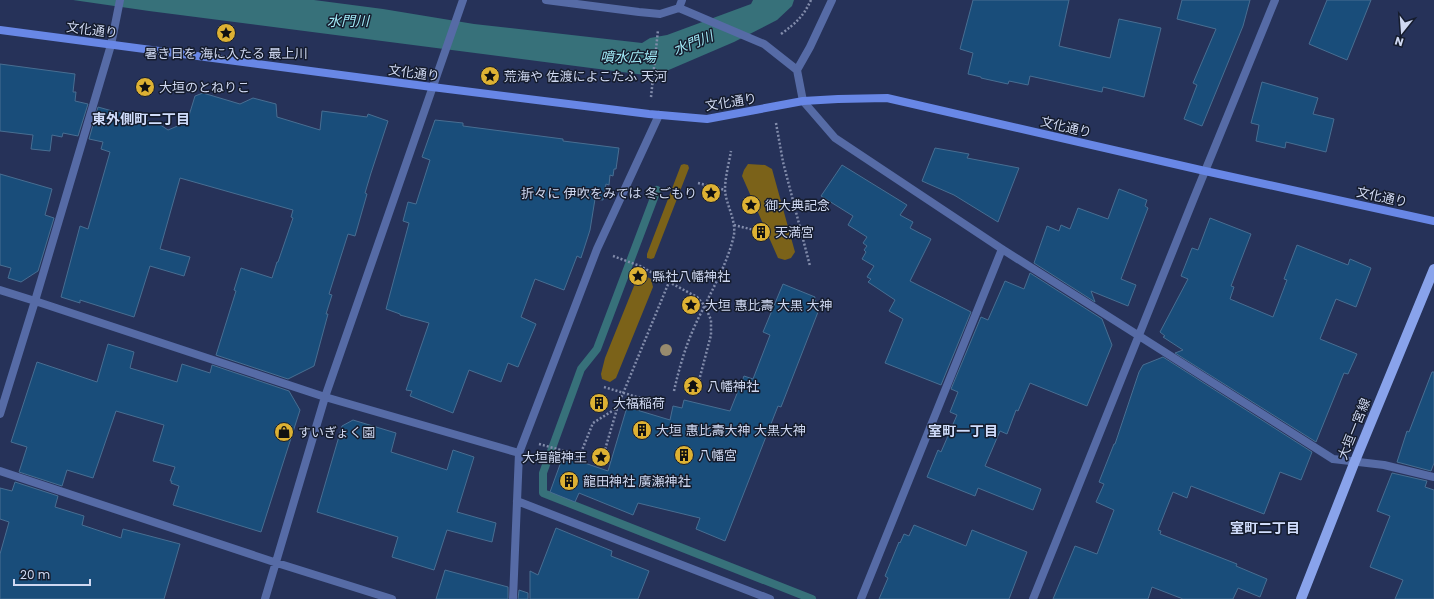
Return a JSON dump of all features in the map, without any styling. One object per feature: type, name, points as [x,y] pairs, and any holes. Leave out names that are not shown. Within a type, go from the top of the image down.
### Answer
[{"type":"main road","name":"大垣一宮線","points":[[1301,599],[1355,461],[1434,269]]},
{"type":"street","points":[[0,414],[36,301],[111,44],[120,0]]},
{"type":"street","points":[[265,599],[277,563],[325,397],[463,0]]},
{"type":"street","points":[[546,0],[660,14],[681,4],[698,15],[764,44],[797,70]]},
{"type":"street","points":[[832,0],[810,47],[797,70],[803,101],[835,138],[1002,249],[1333,459],[1391,467],[1434,477]]},
{"type":"street","points":[[1033,599],[1205,171],[1276,0]]},
{"type":"street","name":"文化通り","points":[[0,30],[432,87],[659,115],[707,119],[803,101],[887,98],[1205,171],[1434,221]]},
{"type":"street","points":[[513,599],[519,453],[597,249],[659,115]]},
{"type":"street","points":[[861,599],[1002,249]]},
{"type":"street","points":[[0,290],[325,397],[519,453]]},
{"type":"street","points":[[0,471],[277,563],[392,599]]},
{"type":"street","points":[[517,501],[770,599]]},
{"type":"path","points":[[781,34],[798,21],[805,13],[810,0]]},
{"type":"path","points":[[651,94],[659,25]]},
{"type":"path","points":[[773,107],[783,162],[810,266]]},
{"type":"path","points":[[674,391],[679,368],[688,340],[715,287],[734,234],[734,225],[725,190],[731,151]]},
{"type":"path","points":[[698,183],[725,190]]},
{"type":"path","points":[[734,225],[758,231]]},
{"type":"path","points":[[616,257],[640,266],[697,297],[705,306],[711,320],[711,335],[696,392]]},
{"type":"path","points":[[604,453],[617,408],[669,282]]},
{"type":"path","points":[[604,387],[660,404]]},
{"type":"path","points":[[578,460],[594,423],[617,408]]},
{"type":"path","points":[[541,444],[579,455]]},
{"type":"shaded area","points":[[748,164],[765,165],[772,169],[795,252],[791,258],[785,260],[778,258],[742,176]]},
{"type":"shaded area","points":[[681,165],[688,165],[689,168],[654,258],[647,258],[647,254]]},
{"type":"shaded area","points":[[644,275],[651,279],[653,287],[616,378],[610,382],[602,379],[601,374],[605,358],[638,276]]},
{"type":"water","points":[[73,0],[314,0],[383,9],[474,24],[642,43],[650,38],[667,35],[751,4],[753,0],[794,0],[792,6],[777,20],[734,42],[664,72],[645,75]]},
{"type":"building","points":[[973,0],[1069,0],[1059,46],[1110,58],[1119,19],[1161,28],[1144,97],[1103,87],[1102,92],[1030,76],[1028,85],[1009,81],[1008,84],[968,74],[973,53],[960,49]]},
{"type":"building","points":[[1182,0],[1250,0],[1243,26],[1202,126],[1184,119],[1197,85],[1193,83],[1216,29],[1177,19]]},
{"type":"building","points":[[1327,0],[1371,0],[1347,60],[1309,44]]},
{"type":"building","points":[[0,64],[75,74],[73,92],[76,92],[75,101],[88,104],[78,136],[63,133],[62,137],[52,135],[50,151],[31,149],[33,135],[0,131]]},
{"type":"building","points":[[1262,82],[1318,98],[1313,114],[1334,119],[1326,152],[1286,142],[1285,148],[1256,141],[1259,125],[1251,123]]},
{"type":"building","points":[[203,93],[240,104],[253,98],[276,104],[277,117],[320,130],[322,111],[367,117],[368,114],[388,121],[365,193],[367,194],[355,236],[348,234],[329,294],[332,295],[314,366],[288,379],[216,355],[236,291],[234,290],[241,268],[272,278],[293,218],[291,217],[293,210],[180,178],[160,249],[190,257],[184,276],[150,266],[134,317],[80,300],[80,303],[61,297],[80,226],[88,229],[110,152],[101,149],[103,142],[89,139],[98,107],[159,124],[168,130],[187,122],[195,96]]},
{"type":"building","points":[[435,120],[463,123],[463,126],[619,148],[616,169],[614,169],[613,176],[610,175],[609,185],[606,184],[603,200],[595,199],[590,230],[581,258],[577,256],[564,290],[535,279],[521,317],[536,324],[518,367],[508,363],[501,382],[469,370],[453,413],[410,396],[412,391],[406,390],[429,323],[400,315],[386,309],[409,223],[403,221],[408,202],[416,204],[430,160],[422,157]]},
{"type":"building","points":[[935,148],[969,154],[967,158],[1019,168],[998,222],[954,195],[922,181]]},
{"type":"building","points":[[842,165],[907,205],[900,215],[913,222],[910,228],[931,239],[910,281],[971,312],[941,385],[885,363],[903,319],[889,311],[895,300],[868,282],[871,279],[867,277],[874,266],[862,259],[866,252],[864,250],[867,246],[863,243],[867,237],[848,225],[853,216],[821,196]]},
{"type":"building","points":[[0,174],[52,189],[45,215],[54,218],[38,271],[21,282],[8,278],[11,268],[0,265]]},
{"type":"building","points":[[1119,189],[1147,200],[1145,206],[1148,208],[1121,279],[1136,285],[1128,306],[1091,291],[1095,302],[1034,263],[1047,226],[1059,231],[1061,225],[1070,229],[1078,208],[1108,219]]},
{"type":"building","points":[[1210,218],[1251,234],[1231,286],[1234,287],[1230,299],[1273,317],[1287,280],[1284,279],[1297,245],[1348,265],[1350,259],[1371,268],[1356,307],[1336,299],[1320,339],[1357,354],[1348,374],[1344,373],[1316,442],[1175,353],[1183,350],[1163,337],[1165,336],[1160,332],[1188,279],[1181,276],[1192,248],[1198,250]]},
{"type":"building","points":[[1030,273],[1102,319],[1112,345],[1087,406],[1030,383],[1018,411],[1016,410],[1007,434],[1000,431],[985,466],[1041,489],[1033,510],[978,488],[975,496],[927,477],[938,450],[941,452],[957,415],[950,412],[958,392],[951,389],[981,317],[988,320],[1005,281],[1024,289]]},
{"type":"building","points":[[783,284],[815,297],[815,305],[818,307],[816,311],[818,312],[781,407],[778,406],[725,541],[696,529],[700,518],[638,503],[633,515],[579,493],[575,502],[550,492],[562,459],[568,462],[570,458],[608,471],[627,407],[670,420],[673,406],[682,408],[684,400],[730,411],[744,376],[753,379],[770,335],[763,332]]},
{"type":"building","points":[[108,344],[134,352],[130,368],[177,382],[182,364],[210,373],[212,365],[289,391],[300,410],[261,532],[173,505],[179,486],[171,483],[172,481],[170,481],[175,467],[153,461],[164,425],[116,411],[93,478],[67,470],[62,486],[19,472],[27,447],[11,442],[37,362],[97,382]]},
{"type":"building","points":[[1163,357],[1312,452],[1301,480],[1280,472],[1264,514],[1191,486],[1187,498],[1173,492],[1158,530],[1161,531],[1160,534],[1237,564],[1236,566],[1267,579],[1260,597],[1238,588],[1233,599],[1183,599],[1152,587],[1148,599],[1053,599],[1075,546],[1097,554],[1114,510],[1096,502],[1104,484],[1099,482],[1115,444],[1139,372],[1143,365]]},
{"type":"building","points":[[1432,372],[1434,372],[1434,463],[1431,471],[1397,462],[1407,431],[1409,432]]},
{"type":"building","points":[[353,420],[396,433],[391,452],[447,470],[453,450],[474,457],[457,512],[496,523],[492,542],[447,530],[434,570],[392,557],[398,537],[317,512],[342,426]]},
{"type":"building","points":[[1392,473],[1427,481],[1425,487],[1434,490],[1434,599],[1395,599],[1403,580],[1370,567],[1390,516],[1377,511]]},
{"type":"building","points":[[15,482],[58,496],[55,507],[84,516],[82,525],[121,538],[123,529],[180,544],[164,599],[0,599],[0,554],[9,522],[0,519],[0,488],[12,491]]},
{"type":"building","points":[[914,525],[966,546],[972,530],[1027,552],[1009,599],[879,599],[888,578],[885,576],[899,542],[900,543],[904,534],[909,536]]},
{"type":"building","points":[[556,528],[612,551],[611,556],[649,571],[638,599],[530,599],[530,571],[538,575]]},
{"type":"building","points":[[445,570],[508,587],[508,599],[436,599]]},
{"type":"building","points":[[519,590],[528,593],[528,599],[518,599]]},
{"type":"waterway","points":[[657,190],[597,349],[581,369],[543,473],[543,493],[812,599]]},
{"type":"place","name":"暑き日を 海に入たる 最上川","points":[[226,33]]},
{"type":"place","name":"荒海や 佐渡によこたふ 天河","points":[[490,76]]},
{"type":"place","name":"大垣のとねりこ","points":[[145,87]]},
{"type":"place","name":"折々に 伊吹をみては 冬ごもり","points":[[711,193]]},
{"type":"place","name":"御大典記念","points":[[751,205]]},
{"type":"place","name":"天満宮","points":[[761,232]]},
{"type":"place","name":"縣社八幡神社","points":[[638,276]]},
{"type":"place","name":"大垣 惠比壽 大黒 大神","points":[[691,305]]},
{"type":"place","name":"八幡神社","points":[[693,386]]},
{"type":"place","name":"大福稲荷","points":[[599,403]]},
{"type":"place","name":"大垣 惠比壽大神 大黒大神","points":[[642,430]]},
{"type":"place","name":"すいぎょく園","points":[[284,432]]},
{"type":"place","name":"八幡宮","points":[[684,455]]},
{"type":"place","name":"大垣龍神王","points":[[601,457]]},
{"type":"place","name":"龍田神社 廣瀬神社","points":[[569,481]]},
{"type":"district","name":"東外側町二丁目","points":[[141,119]]},
{"type":"district","name":"室町一丁目","points":[[963,431]]},
{"type":"district","name":"室町二丁目","points":[[1265,528]]},
{"type":"water label","name":"水門川","points":[[348,21]]},
{"type":"water label","name":"水門川","points":[[693,43]]},
{"type":"water label","name":"噴水広場","points":[[628,57]]}]
